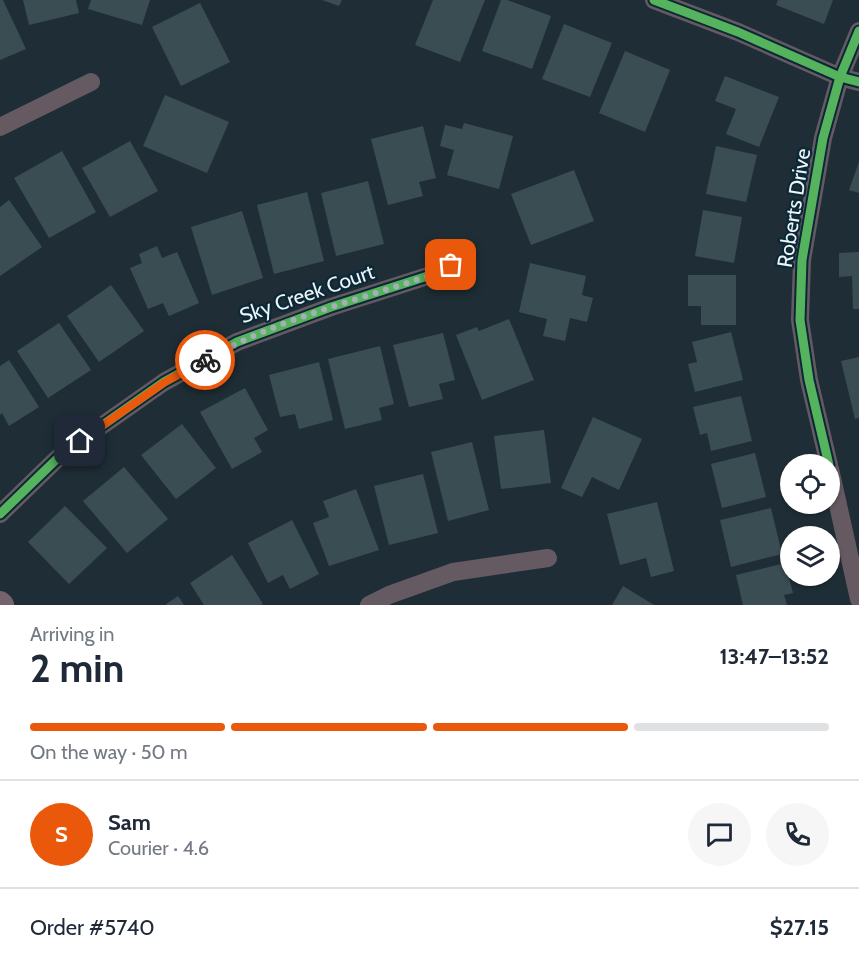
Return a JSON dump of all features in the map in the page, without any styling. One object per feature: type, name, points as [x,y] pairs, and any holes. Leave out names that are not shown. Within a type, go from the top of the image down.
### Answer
[{"type":"street","points":[[654,0],[738,32],[840,77],[859,82]]},
{"type":"street","name":"Roberts Drive","points":[[826,454],[809,380],[800,320],[802,260],[823,138],[840,77],[859,31]]},
{"type":"street","points":[[0,127],[91,82]]},
{"type":"street","name":"Sky Creek Court","points":[[0,514],[63,453],[165,382],[237,342],[331,307],[437,273],[464,257]]},
{"type":"street","name":"Roberts Drive","points":[[840,514],[859,599]]},
{"type":"street","points":[[369,605],[389,595],[453,572],[548,558]]},
{"type":"building","points":[[0,0],[3,0],[26,49],[0,60]]},
{"type":"building","points":[[23,0],[76,0],[79,13],[29,25]]},
{"type":"building","points":[[91,0],[150,0],[142,25],[88,9]]},
{"type":"building","points":[[322,0],[342,0],[339,6]]},
{"type":"building","points":[[433,0],[485,0],[460,62],[415,45]]},
{"type":"building","points":[[501,0],[507,0],[551,16],[532,69],[482,51]]},
{"type":"building","points":[[778,0],[833,0],[824,24],[776,5]]},
{"type":"building","points":[[200,3],[230,62],[181,86],[152,27]]},
{"type":"building","points":[[564,24],[612,43],[590,97],[542,79]]},
{"type":"building","points":[[625,51],[670,70],[645,132],[599,113]]},
{"type":"building","points":[[725,76],[779,97],[759,147],[726,134],[736,109],[715,101]]},
{"type":"building","points":[[165,95],[229,122],[207,173],[143,146]]},
{"type":"building","points":[[464,123],[513,136],[499,189],[447,175],[454,150],[440,146],[445,125],[462,129]]},
{"type":"building","points":[[423,126],[436,178],[419,182],[423,196],[388,205],[371,139]]},
{"type":"building","points":[[130,141],[158,191],[110,217],[82,168]]},
{"type":"building","points":[[716,146],[757,155],[746,202],[706,194]]},
{"type":"building","points":[[62,151],[96,212],[49,238],[14,178]]},
{"type":"building","points":[[859,162],[859,193],[849,190]]},
{"type":"building","points":[[574,170],[594,221],[531,245],[511,194]]},
{"type":"building","points":[[368,181],[384,244],[336,256],[321,193]]},
{"type":"building","points":[[307,192],[324,261],[274,274],[257,205]]},
{"type":"building","points":[[9,200],[42,247],[0,276],[0,207]]},
{"type":"building","points":[[703,210],[742,217],[734,263],[695,256]]},
{"type":"building","points":[[242,211],[263,278],[212,295],[191,227]]},
{"type":"building","points":[[157,246],[162,258],[177,252],[199,303],[169,316],[163,303],[148,309],[130,268],[142,263],[139,254]]},
{"type":"building","points":[[859,252],[859,309],[853,309],[852,276],[839,277],[839,253]]},
{"type":"building","points":[[530,263],[586,276],[582,295],[593,298],[587,322],[570,318],[565,341],[543,336],[547,319],[519,312]]},
{"type":"building","points":[[688,275],[736,275],[736,325],[701,325],[701,306],[688,306]]},
{"type":"building","points":[[111,285],[144,331],[99,362],[67,316]]},
{"type":"building","points":[[509,319],[534,380],[482,400],[456,335],[477,327],[479,331]]},
{"type":"building","points":[[59,323],[91,370],[48,398],[17,351]]},
{"type":"building","points":[[731,332],[743,380],[695,392],[688,364],[697,362],[692,342]]},
{"type":"building","points":[[443,333],[455,380],[439,384],[443,399],[409,407],[393,345]]},
{"type":"building","points":[[380,346],[394,404],[379,408],[382,420],[345,429],[328,359]]},
{"type":"building","points":[[859,357],[859,418],[855,419],[841,361]]},
{"type":"building","points":[[9,360],[39,407],[9,426],[2,413],[0,415],[0,366]]},
{"type":"building","points":[[319,362],[333,420],[299,429],[295,414],[280,417],[269,375]]},
{"type":"building","points":[[245,388],[268,430],[254,438],[262,452],[232,469],[200,412]]},
{"type":"building","points":[[741,396],[752,441],[711,451],[707,433],[700,435],[693,407]]},
{"type":"building","points":[[593,417],[642,439],[619,490],[592,477],[582,497],[561,488]]},
{"type":"building","points":[[182,424],[216,468],[176,499],[141,455]]},
{"type":"building","points":[[544,430],[551,483],[501,489],[494,436]]},
{"type":"building","points":[[472,442],[489,510],[448,521],[431,452]]},
{"type":"building","points":[[755,453],[766,497],[722,508],[711,464]]},
{"type":"building","points":[[124,467],[168,519],[127,553],[83,501]]},
{"type":"building","points":[[423,474],[438,533],[389,545],[374,486]]},
{"type":"building","points":[[356,489],[379,550],[329,566],[313,523],[329,517],[323,501]]},
{"type":"building","points":[[657,502],[674,571],[651,577],[646,558],[620,565],[607,514]]},
{"type":"building","points":[[65,506],[107,548],[69,584],[28,542]]},
{"type":"building","points":[[771,508],[780,555],[731,567],[720,520]]},
{"type":"building","points":[[292,520],[319,574],[290,589],[283,575],[268,583],[248,543]]},
{"type":"building","points":[[232,555],[263,604],[204,605],[190,583]]},
{"type":"building","points":[[780,564],[780,586],[791,586],[793,593],[784,595],[787,605],[743,605],[736,575]]},
{"type":"building","points":[[623,586],[654,605],[612,605]]},
{"type":"building","points":[[178,596],[184,605],[165,605]]},
{"type":"cycle path","points":[[654,0],[738,32],[840,77],[859,82]]},
{"type":"cycle path","points":[[826,454],[809,380],[800,320],[802,260],[823,138],[840,77],[859,31]]},
{"type":"cycle path","points":[[0,514],[63,453],[164,382],[237,342],[331,307],[437,273],[464,257]]},
{"type":"way so far","points":[[205,360],[237,342],[331,307],[437,273],[451,265]]},
{"type":"route","points":[[80,441],[165,382],[205,360]]}]
